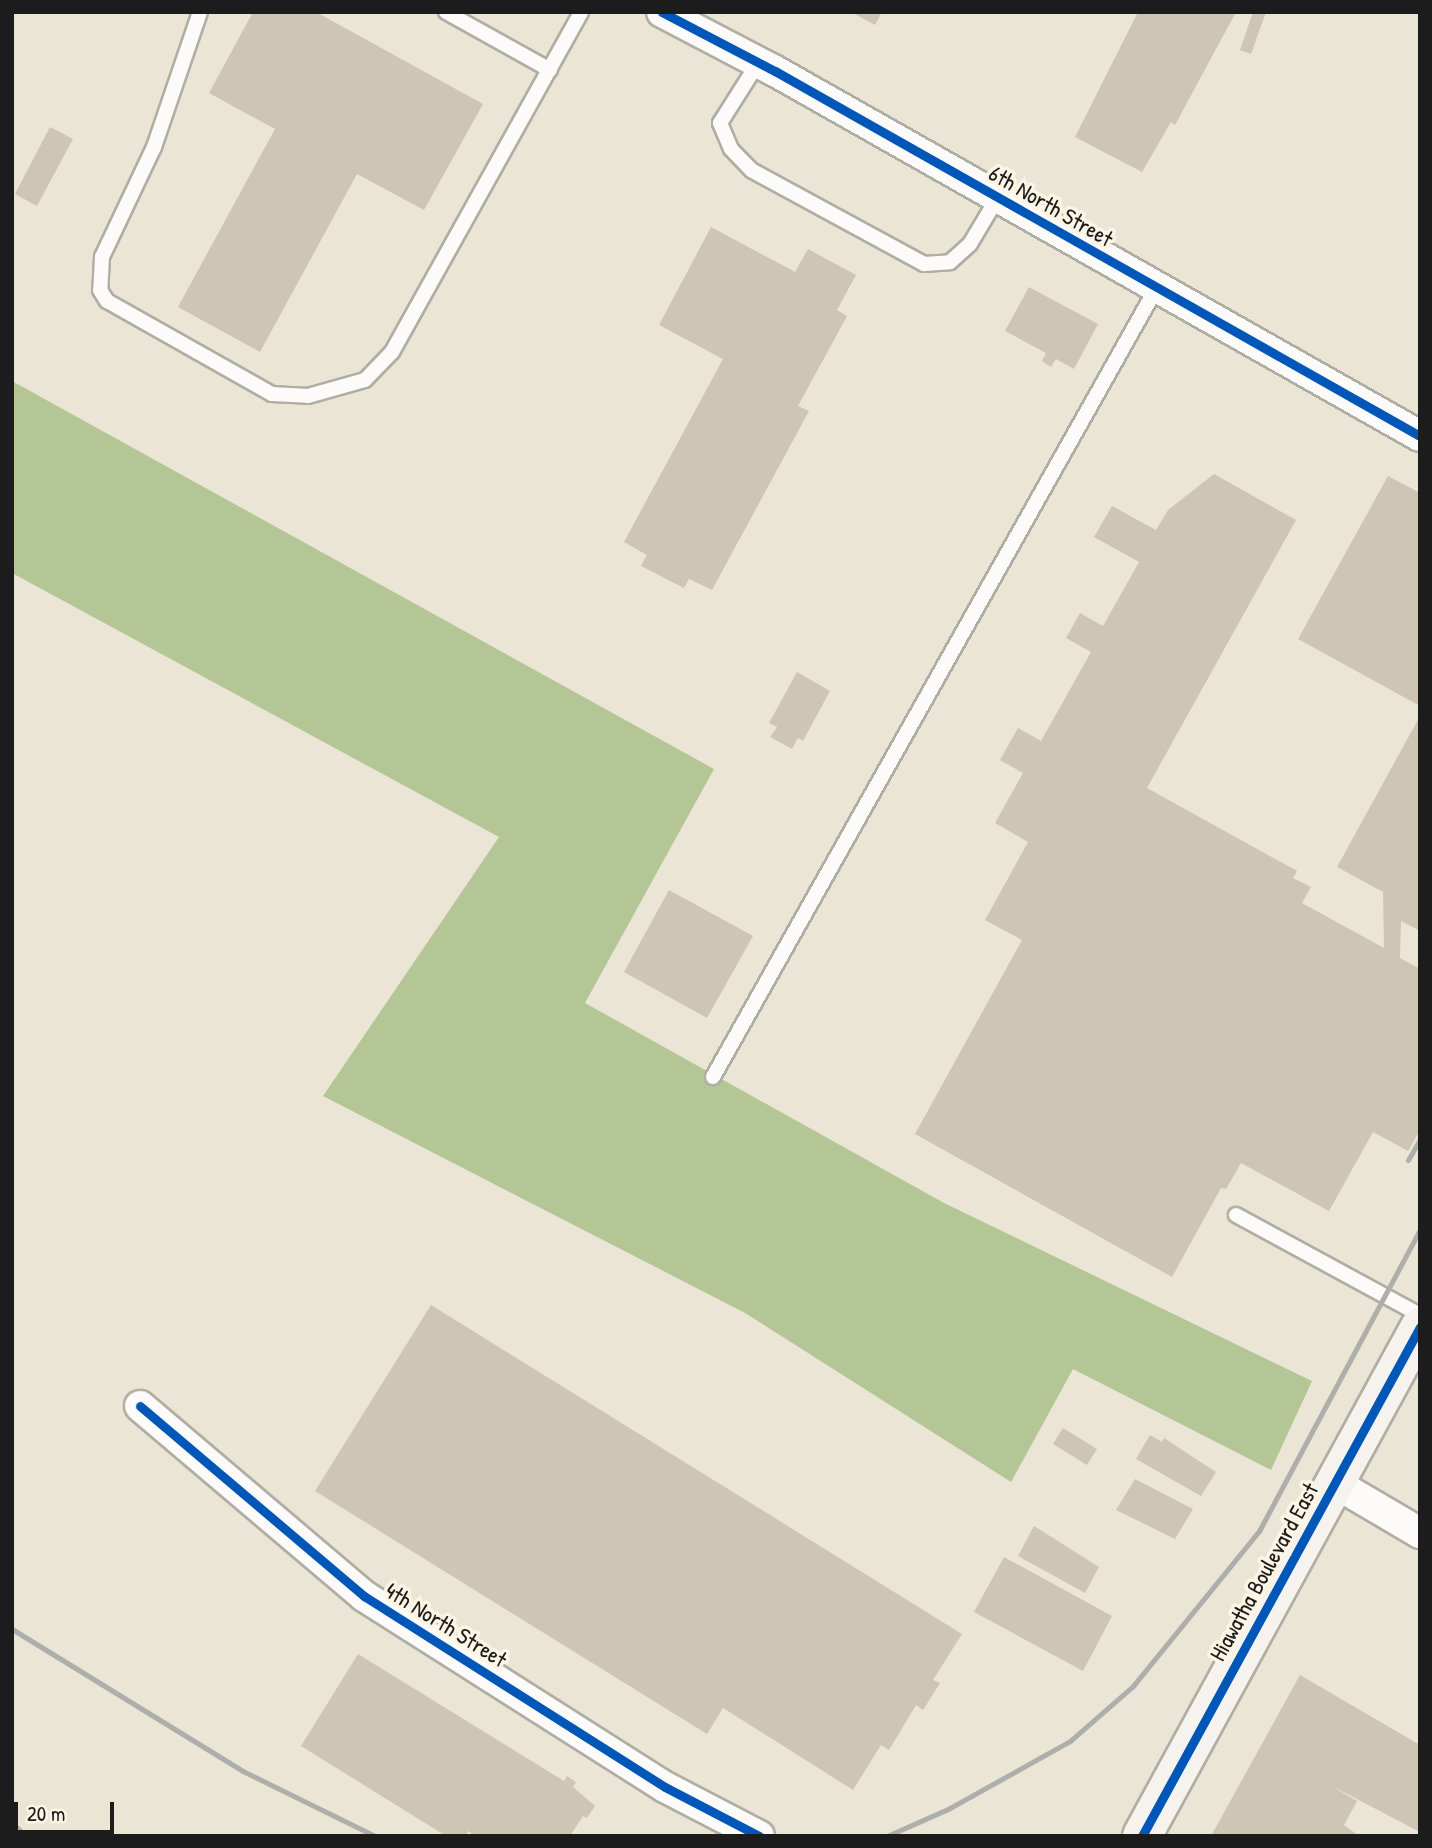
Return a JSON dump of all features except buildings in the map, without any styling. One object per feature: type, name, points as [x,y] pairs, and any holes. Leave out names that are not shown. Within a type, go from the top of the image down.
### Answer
[{"type":"street","name":"6th North Street","points":[[662,12],[758,62],[1420,436]]},
{"type":"street","name":"Hiawatha Boulevard East","points":[[1142,1836],[1420,1327]]},
{"type":"street","name":"4th North Street","points":[[139,1406],[364,1596],[665,1787],[759,1836]]},
{"type":"street","points":[[1335,1483],[1420,1532]]},
{"type":"lane","points":[[200,12],[154,147],[102,257],[98,279],[107,301],[272,394],[309,396],[365,380],[392,352],[581,12]]},
{"type":"lane","points":[[446,12],[550,70]]},
{"type":"lane","points":[[758,62],[720,122],[731,149],[751,170],[924,264],[950,262],[970,244],[998,197]]},
{"type":"lane","points":[[713,1077],[1157,288]]},
{"type":"lane","points":[[1236,1215],[1420,1315]]},
{"type":"green space","points":[[12,381],[714,769],[585,1003],[944,1203],[1312,1381],[1271,1470],[1073,1369],[1011,1482],[745,1313],[323,1096],[499,837],[12,573]]},
{"type":"railway","points":[[1408,1160],[1420,1139]]},
{"type":"railway","points":[[887,1836],[948,1809],[1070,1741],[1133,1686],[1259,1531],[1420,1230]]},
{"type":"railway","points":[[12,1629],[243,1771],[375,1836]]},
{"type":"cycle path","points":[[662,12],[775,71],[1420,436]]},
{"type":"cycle path","points":[[1142,1836],[1420,1327]]},
{"type":"cycle path","points":[[140,1406],[364,1596],[665,1787],[759,1836]]}]
